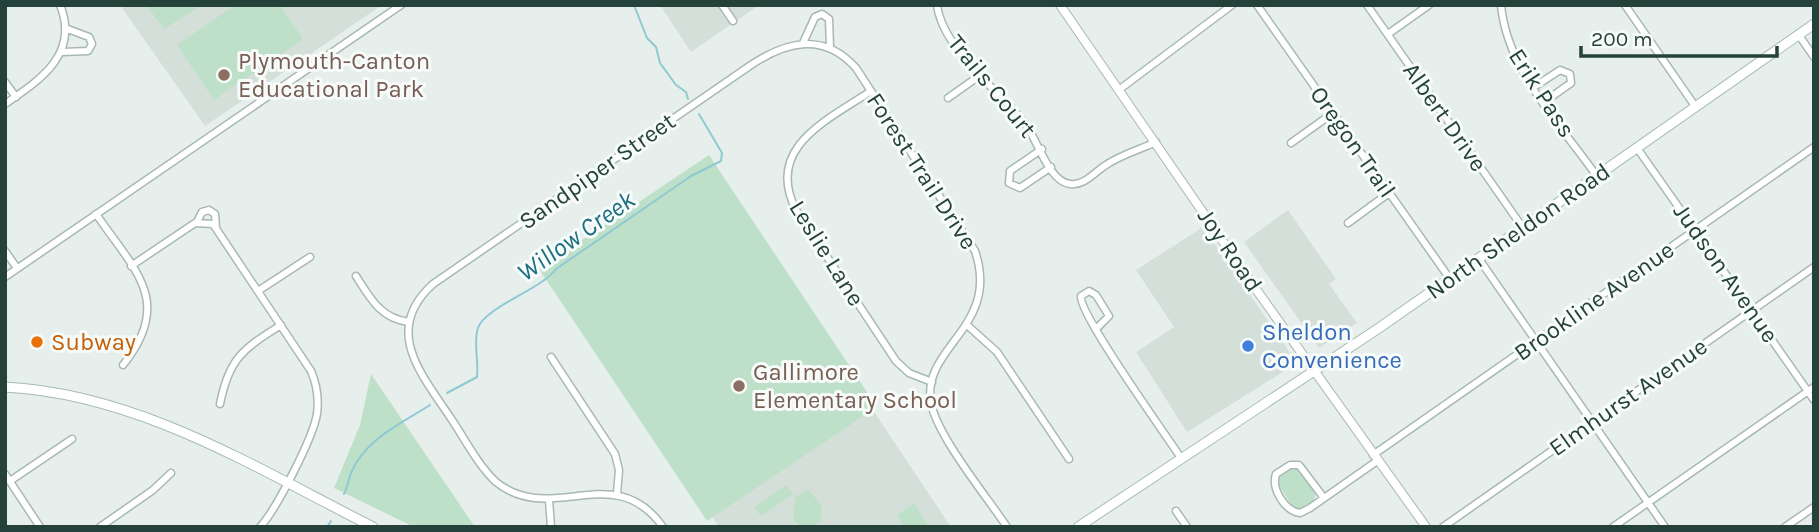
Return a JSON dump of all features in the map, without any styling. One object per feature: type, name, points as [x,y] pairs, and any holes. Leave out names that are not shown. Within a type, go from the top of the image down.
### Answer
[{"type":"main road","name":"North Sheldon Road","points":[[1079,527],[1450,279],[1814,24]]},
{"type":"main road","points":[[5,387],[71,395],[148,416],[373,527]]},
{"type":"street","points":[[5,104],[45,76],[62,52],[65,27],[60,5]]},
{"type":"street","points":[[5,277],[401,5]]},
{"type":"street","points":[[722,5],[733,21]]},
{"type":"street","name":"Trails Court","points":[[937,5],[943,24],[979,76],[1026,125],[1051,167]]},
{"type":"street","name":"Joy Road","points":[[1060,5],[1314,371],[1426,527]]},
{"type":"street","points":[[1120,89],[1232,5]]},
{"type":"street","name":"Oregon Trail","points":[[1257,5],[1450,279]]},
{"type":"street","name":"Albert Drive","points":[[1367,5],[1522,228]]},
{"type":"street","points":[[1388,34],[1429,5]]},
{"type":"street","name":"Erik Pass","points":[[1501,5],[1512,52],[1534,88],[1596,175]]},
{"type":"street","points":[[1625,5],[1695,106]]},
{"type":"street","points":[[803,43],[816,18],[822,14],[829,19],[830,48]]},
{"type":"street","points":[[62,52],[88,51],[92,44],[89,37],[65,27]]},
{"type":"street","points":[[1798,34],[1814,57]]},
{"type":"street","name":"Sandpiper Street","points":[[409,322],[418,300],[433,284],[769,53],[803,43],[817,44]]},
{"type":"street","name":"Forest Trail Drive","points":[[817,44],[830,48],[853,65],[975,251],[980,271],[980,290],[967,325],[940,362],[932,382]]},
{"type":"street","points":[[1534,88],[1560,70],[1570,74],[1571,83],[1544,102]]},
{"type":"street","points":[[948,98],[979,76]]},
{"type":"street","points":[[5,82],[16,97]]},
{"type":"street","name":"Leslie Lane","points":[[871,91],[800,141],[789,165],[789,191],[796,210],[896,361],[909,373],[932,382]]},
{"type":"street","points":[[1291,143],[1333,113]]},
{"type":"street","points":[[1042,149],[1010,171],[1009,183],[1020,188],[1051,167],[1059,180],[1078,184],[1114,160],[1156,142]]},
{"type":"street","name":"Brookline Avenue","points":[[1324,498],[1299,465],[1290,465],[1276,474],[1276,489],[1295,513],[1304,512],[1324,498],[1375,458],[1536,341],[1814,147]]},
{"type":"street","name":"Judson Avenue","points":[[1637,148],[1811,389],[1814,400]]},
{"type":"street","points":[[1348,223],[1389,193]]},
{"type":"street","points":[[131,265],[197,222],[202,212],[209,210],[215,214],[216,228]]},
{"type":"street","points":[[96,214],[131,265],[147,298],[148,319],[139,345],[123,365]]},
{"type":"street","points":[[197,222],[206,222],[216,228],[311,371],[318,400],[313,426],[272,513],[260,527]]},
{"type":"street","points":[[5,251],[17,268]]},
{"type":"street","points":[[258,291],[310,257]]},
{"type":"street","points":[[1479,259],[1665,527]]},
{"type":"street","name":"Elmhurst Avenue","points":[[1443,527],[1814,267]]},
{"type":"street","points":[[356,276],[382,312],[409,322],[410,349],[417,368],[486,471],[513,494],[549,500],[617,494],[641,503],[663,527]]},
{"type":"street","points":[[1096,329],[1109,316],[1097,295],[1089,291],[1081,296],[1080,301],[1096,329],[1181,458]]},
{"type":"street","points":[[220,404],[226,376],[237,358],[281,325]]},
{"type":"street","points":[[967,325],[997,352],[1069,459]]},
{"type":"street","points":[[551,357],[615,454],[618,470],[617,494]]},
{"type":"street","points":[[932,382],[931,402],[938,424],[1007,527]]},
{"type":"street","points":[[1613,527],[1811,389]]},
{"type":"street","points":[[40,527],[7,477],[72,439]]},
{"type":"street","points":[[100,527],[153,490],[172,473]]},
{"type":"street","points":[[549,500],[551,527]]},
{"type":"street","points":[[1785,527],[1814,507]]},
{"type":"street","points":[[1176,511],[1187,527]]},
{"type":"shaded area","name":"Plymouth-Canton Educational Park","points":[[120,5],[382,5],[205,126]]},
{"type":"shaded area","points":[[660,5],[759,5],[691,52]]},
{"type":"shaded area","points":[[1288,210],[1336,279],[1329,284],[1357,323],[1319,348],[1244,242]]},
{"type":"shaded area","points":[[1203,227],[1297,363],[1187,432],[1136,352],[1174,327],[1136,270]]},
{"type":"shaded area","name":"Gallimore Elementary School","points":[[760,241],[951,527],[719,527],[599,352]]},
{"type":"green space","points":[[146,5],[202,5],[164,29]]},
{"type":"green space","points":[[235,5],[280,5],[303,39],[214,100],[177,45]]},
{"type":"green space","name":"Gallimore Elementary School","points":[[709,155],[877,407],[707,521],[539,269]]},
{"type":"green space","points":[[371,374],[475,527],[414,527],[334,488],[360,425]]},
{"type":"green space","points":[[1290,469],[1299,469],[1316,493],[1313,501],[1299,509],[1292,506],[1278,484],[1279,477]]},
{"type":"green space","points":[[786,485],[793,494],[761,516],[754,507]]},
{"type":"green space","points":[[808,489],[822,506],[821,521],[815,525],[799,525],[793,519],[795,497]]},
{"type":"green space","points":[[914,503],[929,527],[904,527],[897,515]]},
{"type":"waterway","name":"Willow Creek","points":[[634,5],[647,38],[656,47],[660,63],[676,85],[686,92],[688,99]]},
{"type":"waterway","name":"Willow Creek","points":[[447,393],[477,377],[478,328],[491,313],[539,284],[556,269],[691,176],[721,161],[722,153],[699,114]]},
{"type":"waterway","name":"Willow Creek","points":[[344,494],[351,473],[365,451],[385,433],[430,405]]},
{"type":"waterway","name":"Willow Creek","points":[[327,527],[331,521]]},
{"type":"place","name":"Plymouth-Canton Educational Park","points":[[224,75]]},
{"type":"place","name":"Subway","points":[[37,342]]},
{"type":"place","name":"Sheldon Convenience","points":[[1248,346]]},
{"type":"place","name":"Gallimore Elementary School","points":[[739,386]]}]
